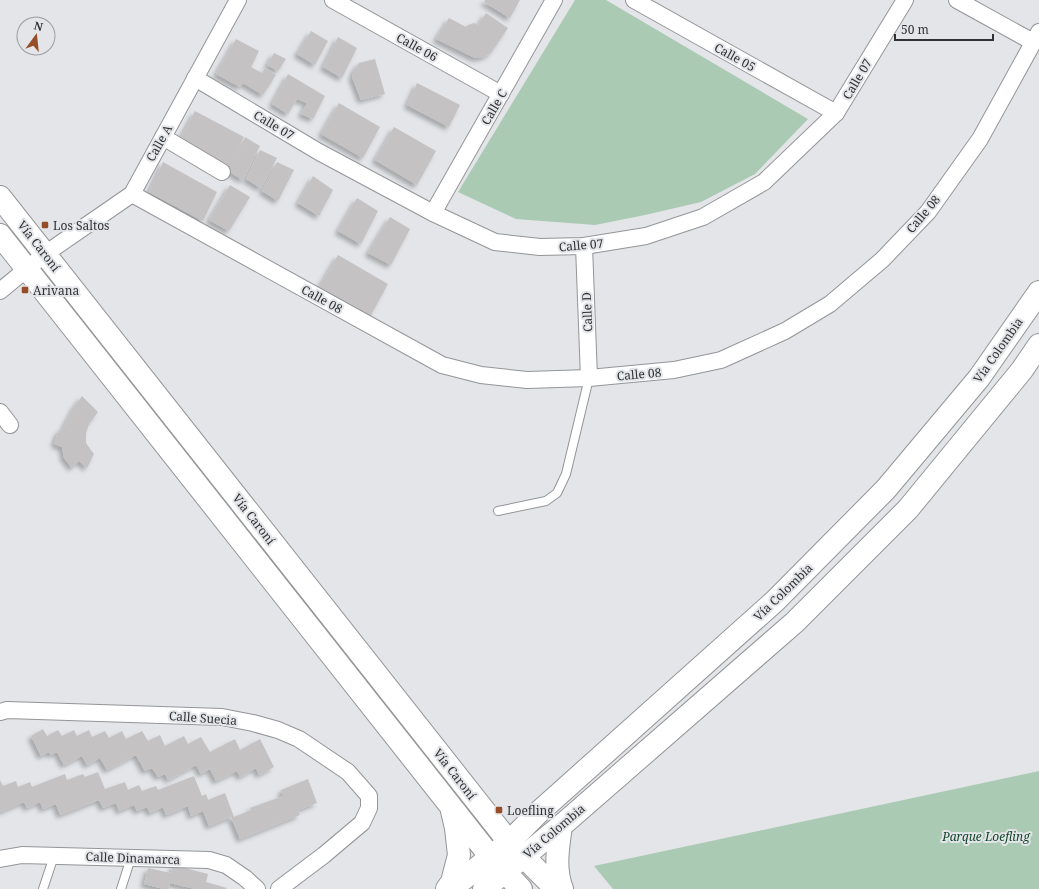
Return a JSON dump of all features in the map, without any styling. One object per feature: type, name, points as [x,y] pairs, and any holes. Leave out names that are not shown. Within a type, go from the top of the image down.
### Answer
[{"type":"main road","name":"Vía Caroní","points":[[0,197],[488,815],[516,849],[556,889]]},
{"type":"main road","name":"Vía Caroní","points":[[0,235],[452,808],[498,864],[521,889]]},
{"type":"main road","name":"Vía Colombia","points":[[516,849],[539,812],[775,601],[886,489],[979,378],[1039,292]]},
{"type":"main road","name":"Vía Colombia","points":[[498,864],[516,849],[561,826],[795,622],[908,509],[1022,370],[1039,345]]},
{"type":"main road","points":[[447,889],[452,882],[459,855],[452,808]]},
{"type":"main road","points":[[488,815],[509,821],[520,821],[525,820],[539,812]]},
{"type":"main road","points":[[561,826],[556,856],[558,880],[562,889]]},
{"type":"main road","points":[[451,889],[498,864]]},
{"type":"main road","points":[[484,889],[498,864]]},
{"type":"street","name":"Calle A","points":[[27,269],[45,254],[132,194],[238,0]]},
{"type":"street","name":"Calle 06","points":[[333,0],[501,94]]},
{"type":"street","name":"Calle C","points":[[433,213],[554,0]]},
{"type":"street","name":"Calle 05","points":[[634,0],[836,113]]},
{"type":"street","name":"Calle 07","points":[[195,78],[320,152],[433,213],[495,242],[540,247],[584,246],[646,236],[703,218],[764,182],[836,113],[905,0]]},
{"type":"street","points":[[957,0],[1036,37]]},
{"type":"street","name":"Calle 08","points":[[132,194],[442,365],[481,375],[527,380],[589,378],[674,370],[722,360],[785,330],[830,304],[882,260],[928,212],[980,139],[1036,37]]},
{"type":"street","points":[[163,137],[222,172]]},
{"type":"street","name":"Calle D","points":[[584,246],[589,378]]},
{"type":"street","points":[[0,292],[27,269]]},
{"type":"street","points":[[1022,370],[1039,352]]},
{"type":"street","points":[[0,412],[10,425]]},
{"type":"street","name":"Calle Suecia","points":[[0,712],[7,710],[222,717],[278,730],[299,739],[348,772],[369,796],[369,808],[362,823],[324,856],[279,889]]},
{"type":"street","name":"Calle Dinamarca","points":[[0,859],[22,855],[208,860],[226,865],[245,878],[257,889]]},
{"type":"lane","points":[[498,510],[546,501],[556,493],[566,474],[589,378]]},
{"type":"lane","points":[[43,889],[54,856]]},
{"type":"lane","points":[[121,889],[130,858]]},
{"type":"green space","points":[[575,0],[606,0],[808,119],[755,174],[701,202],[645,215],[595,225],[516,219],[458,192]]},
{"type":"green space","name":"Parque Loefling","points":[[1039,771],[1039,889],[613,889],[594,866]]},
{"type":"building","points":[[485,0],[520,0],[510,18],[484,2]]},
{"type":"building","points":[[486,13],[508,28],[491,53],[484,57],[475,58],[436,39],[449,18],[466,27],[474,23],[478,25]]},
{"type":"building","points":[[311,31],[328,41],[315,65],[297,54]]},
{"type":"building","points":[[338,37],[357,48],[342,78],[323,67]]},
{"type":"building","points":[[236,39],[259,51],[251,67],[262,73],[265,68],[276,75],[263,95],[243,83],[240,87],[216,74]]},
{"type":"building","points":[[274,53],[286,59],[278,71],[267,65]]},
{"type":"building","points":[[375,59],[385,94],[361,100],[352,77],[354,70],[359,63]]},
{"type":"building","points":[[288,74],[325,96],[313,119],[301,114],[307,103],[297,99],[288,114],[272,104]]},
{"type":"building","points":[[417,83],[460,105],[449,127],[407,105]]},
{"type":"building","points":[[339,103],[380,127],[363,158],[321,134]]},
{"type":"building","points":[[195,111],[244,137],[228,168],[179,141]]},
{"type":"building","points":[[394,127],[436,151],[417,185],[375,160]]},
{"type":"building","points":[[245,137],[260,146],[243,180],[228,171]]},
{"type":"building","points":[[260,150],[277,158],[261,188],[246,179]]},
{"type":"building","points":[[163,162],[217,192],[203,221],[149,192]]},
{"type":"building","points":[[277,162],[294,170],[278,201],[262,191]]},
{"type":"building","points":[[313,176],[333,190],[319,216],[298,203]]},
{"type":"building","points":[[230,185],[250,197],[229,231],[209,220]]},
{"type":"building","points":[[357,198],[378,211],[361,244],[338,231]]},
{"type":"building","points":[[390,217],[410,229],[391,265],[368,253]]},
{"type":"building","points":[[338,255],[388,284],[370,317],[318,289]]},
{"type":"building","points":[[82,396],[98,412],[89,424],[86,433],[86,443],[94,454],[87,468],[79,461],[72,468],[64,458],[62,447],[54,444],[58,432],[63,428],[74,407]]},
{"type":"building","points":[[43,729],[47,736],[58,730],[62,736],[74,730],[77,736],[89,730],[92,737],[105,731],[109,738],[122,731],[126,739],[142,731],[148,741],[160,735],[165,746],[184,736],[188,744],[201,737],[210,752],[235,739],[240,750],[260,739],[274,767],[259,775],[256,768],[240,777],[237,771],[216,781],[210,769],[201,774],[196,765],[168,780],[165,774],[158,777],[152,768],[145,771],[136,755],[107,770],[100,758],[87,765],[82,756],[64,765],[57,752],[51,755],[49,752],[41,756],[31,736]]},
{"type":"building","points":[[98,772],[105,789],[125,782],[128,790],[139,785],[142,791],[156,786],[158,790],[194,776],[202,796],[206,794],[208,800],[225,793],[234,817],[251,810],[250,808],[283,796],[281,790],[308,779],[317,803],[298,810],[300,815],[240,839],[231,817],[209,826],[203,811],[191,816],[188,806],[166,815],[163,807],[150,813],[147,807],[137,811],[134,805],[119,811],[116,803],[103,808],[99,800],[60,815],[56,804],[43,809],[40,802],[27,808],[24,802],[0,812],[0,780],[3,786],[16,781],[18,787],[30,782],[32,787],[65,774],[67,780],[83,774],[85,777]]},
{"type":"building","points":[[173,865],[208,874],[206,882],[227,888],[195,889],[170,883],[169,889],[164,889],[144,884],[148,868],[171,873]]},
{"type":"place","name":"Los Saltos","points":[[45,225]]},
{"type":"place","name":"Arivana","points":[[25,290]]},
{"type":"place","name":"Loefling","points":[[499,810]]}]
